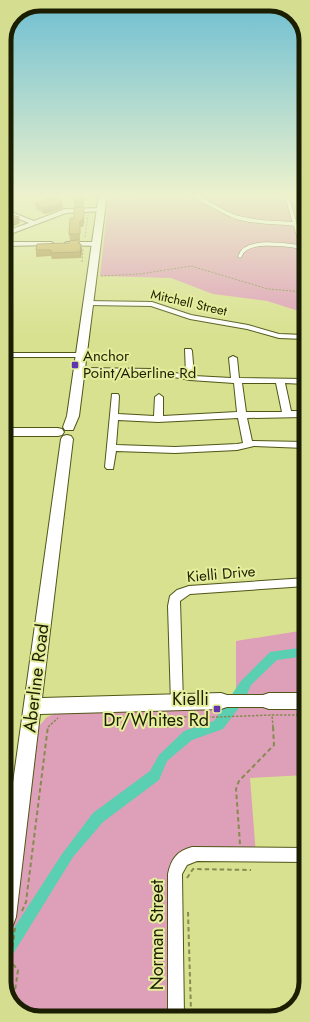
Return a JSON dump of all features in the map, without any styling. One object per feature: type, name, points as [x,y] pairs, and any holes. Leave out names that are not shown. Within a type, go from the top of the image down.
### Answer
[{"type":"street","points":[[11,244],[80,246],[97,244]]},
{"type":"street","name":"Aberline Road","points":[[14,919],[32,706],[65,433],[73,416],[97,244]]},
{"type":"street","name":"Mitchell Street","points":[[89,302],[152,304],[190,317],[248,327],[279,336],[299,337]]},
{"type":"street","points":[[188,351],[190,378]]},
{"type":"street","points":[[11,355],[82,355]]},
{"type":"street","points":[[233,358],[248,445]]},
{"type":"street","points":[[80,370],[153,371],[190,378],[299,381]]},
{"type":"street","points":[[280,381],[288,415]]},
{"type":"street","points":[[110,467],[115,396]]},
{"type":"street","points":[[158,419],[159,397]]},
{"type":"street","points":[[114,417],[158,419],[242,415],[299,414]]},
{"type":"street","points":[[11,432],[65,433]]},
{"type":"street","points":[[111,448],[175,450],[237,447],[260,443],[299,445]]},
{"type":"street","name":"Kielli Drive","points":[[177,702],[174,599],[180,593],[201,589],[299,582]]},
{"type":"street","points":[[32,706],[177,702],[219,709],[299,708]]},
{"type":"street","name":"Norman Street","points":[[181,1011],[176,868],[181,859],[190,855],[299,855]]},
{"type":"lane","points":[[240,256],[242,249],[260,245],[275,244],[299,247]]},
{"type":"path","points":[[81,242],[80,246],[84,250],[82,262]]},
{"type":"path","points":[[92,277],[140,274],[191,266],[268,290],[299,292]]},
{"type":"path","points":[[241,855],[236,789],[239,781],[274,745],[270,708]]},
{"type":"path","points":[[110,717],[219,709],[232,717],[270,708],[299,708]]},
{"type":"path","points":[[14,995],[18,970],[12,962],[14,919],[26,902],[48,726],[62,714]]},
{"type":"path","points":[[186,878],[193,870],[251,870]]},
{"type":"path","points":[[181,1011],[188,910]]},
{"type":"shaded area","points":[[104,242],[299,242],[299,311],[267,301],[213,294],[171,278],[100,276]]},
{"type":"shaded area","points":[[299,631],[299,775],[250,778],[256,855],[181,859],[168,1011],[38,1011],[29,1009],[22,1005],[19,1003],[12,990],[11,940],[39,726],[47,717],[62,711],[236,708],[236,641]]},
{"type":"water","points":[[299,648],[299,657],[277,660],[251,685],[244,701],[223,729],[192,740],[167,761],[159,780],[103,822],[73,857],[11,957],[11,933],[62,854],[93,813],[150,771],[159,755],[184,731],[214,721],[241,681],[270,652]]},
{"type":"building","points":[[69,242],[79,242],[79,244],[81,244],[80,252],[51,253],[51,250],[36,250],[37,244],[69,243]]},
{"type":"place","name":"Anchor Point/Aberline Rd","points":[[75,365]]},
{"type":"place","name":"Kielli Dr/Whites Rd","points":[[217,709]]}]
